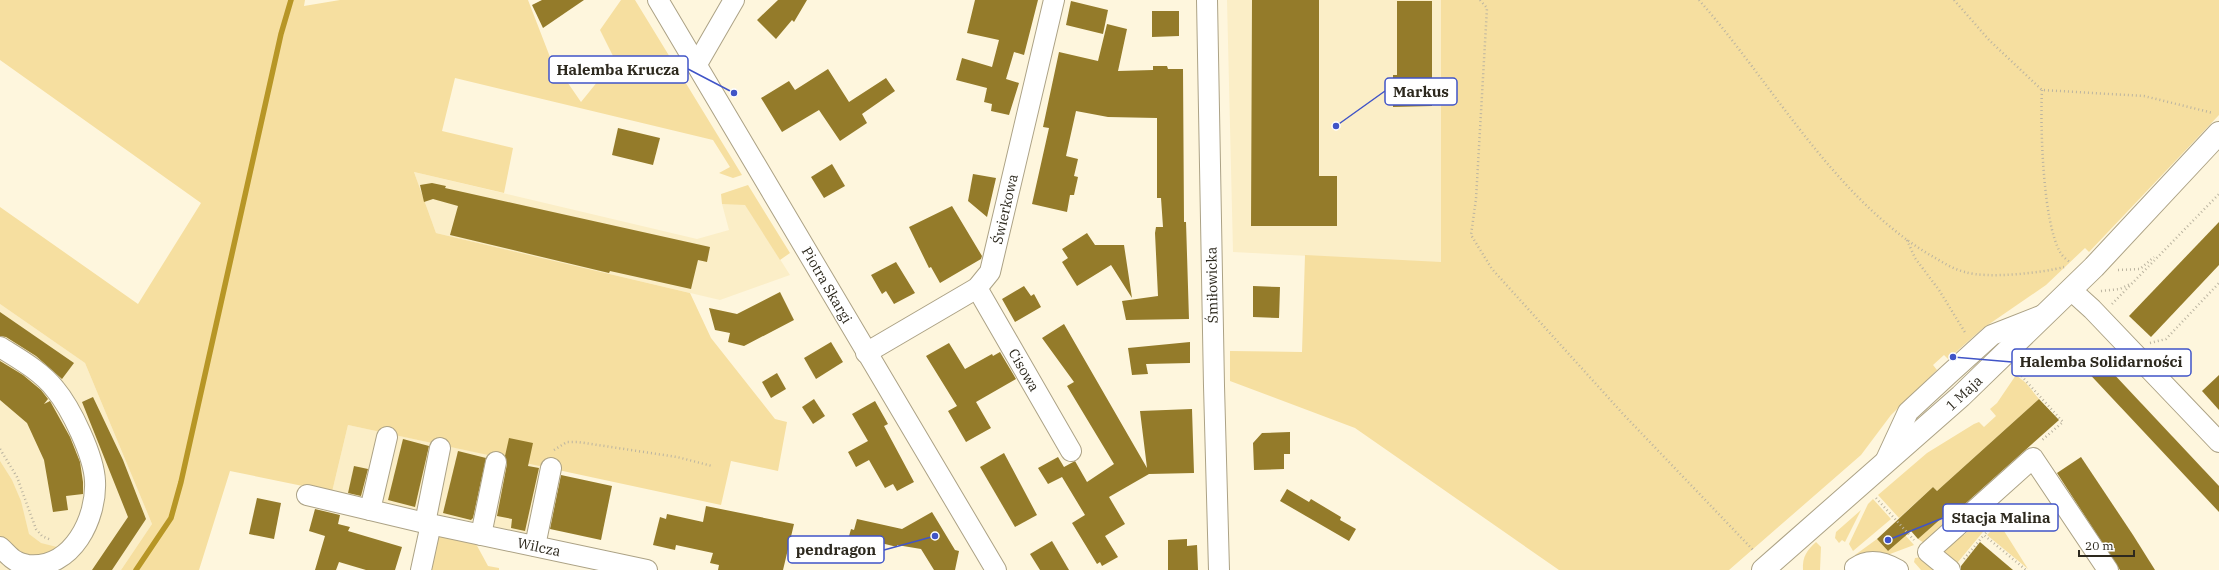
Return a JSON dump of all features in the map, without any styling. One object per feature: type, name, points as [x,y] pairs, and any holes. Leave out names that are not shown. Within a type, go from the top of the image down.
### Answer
[{"type":"main road","name":"1 Maja","points":[[1768,569],[1961,396],[2047,314],[2219,133]]},
{"type":"street","name":"Piotra Skargi","points":[[658,0],[697,64],[866,354],[996,570]]},
{"type":"street","points":[[697,64],[734,0]]},
{"type":"street","name":"Świerkowa","points":[[866,354],[977,288],[990,272],[1054,0]]},
{"type":"street","name":"Śmiłowicka","points":[[1207,0],[1219,570]]},
{"type":"street","name":"Cisowa","points":[[977,288],[1071,451]]},
{"type":"street","points":[[2071,290],[2092,309],[2219,442]]},
{"type":"street","points":[[0,347],[37,371],[56,390],[90,455],[95,479],[93,508],[82,536],[63,559],[50,565],[37,567],[16,561],[0,546]]},
{"type":"street","points":[[370,510],[387,437]]},
{"type":"street","points":[[421,570],[440,448]]},
{"type":"street","points":[[1954,568],[1928,552],[2034,458],[2108,570]]},
{"type":"street","points":[[481,535],[496,462]]},
{"type":"street","points":[[535,546],[551,468]]},
{"type":"street","name":"Wilcza","points":[[307,495],[428,524],[647,570]]},
{"type":"street","points":[[1855,568],[1863,563],[1875,562],[1886,563],[1898,570]]},
{"type":"path","points":[[1480,0],[1487,8],[1476,199],[1471,235],[1492,269],[1624,415],[1768,569]]},
{"type":"path","points":[[1699,0],[1725,30],[1816,151],[1879,218],[1907,240],[1946,265],[1966,273],[2019,274],[2048,271],[2073,265],[2060,253],[2049,216],[2041,117],[2042,90]]},
{"type":"path","points":[[1954,0],[1990,41],[2042,90],[2144,96],[2219,114]]},
{"type":"path","points":[[2110,306],[2219,194]]},
{"type":"path","points":[[1907,240],[1915,258],[1939,290],[1967,338]]},
{"type":"path","points":[[2114,269],[2124,271],[2140,269],[2162,251]]},
{"type":"path","points":[[2098,292],[2120,289],[2132,282]]},
{"type":"path","points":[[2016,369],[2063,422]]},
{"type":"path","points":[[551,468],[552,453],[554,448],[572,442],[677,457],[712,466]]},
{"type":"path","points":[[0,449],[17,477],[36,529],[42,536],[60,542],[67,542],[82,536]]},
{"type":"path","points":[[1954,568],[2004,514],[2006,509],[1994,493]]},
{"type":"path","points":[[1984,535],[2026,570]]},
{"type":"shaded area","points":[[0,0],[305,0],[304,6],[340,0],[528,0],[550,57],[581,102],[615,60],[600,30],[621,0],[635,0],[742,175],[733,178],[719,173],[730,167],[713,140],[455,78],[442,131],[513,148],[504,193],[414,172],[436,233],[690,293],[711,338],[775,419],[787,422],[778,471],[731,461],[721,505],[348,425],[332,492],[230,471],[199,570],[121,570],[152,524],[85,363],[0,304],[0,207],[138,304],[201,203],[0,60]]},
{"type":"shaded area","points":[[1227,0],[1441,0],[1441,263],[1233,252]]},
{"type":"shaded area","points":[[1441,0],[2219,0],[2219,115],[2089,252],[2085,248],[2046,285],[1982,329],[1948,359],[1944,355],[1933,365],[1937,370],[1891,415],[1861,455],[1729,570],[1559,570],[1355,428],[1230,381],[1230,351],[1302,352],[1305,255],[1441,262]]},
{"type":"shaded area","points":[[414,172],[697,239],[729,230],[722,204],[745,204],[790,275],[720,300],[436,233]]},
{"type":"shaded area","points":[[748,185],[790,253],[780,260],[745,205],[722,204],[721,194]]},
{"type":"shaded area","points":[[0,304],[85,363],[152,524],[121,570],[0,570]]},
{"type":"shaded area","points":[[2016,375],[2026,383],[2039,399],[1937,491],[1933,487],[1899,518],[1878,495],[1927,453],[1974,424],[1979,422],[1984,427],[1996,416],[1990,409],[1997,403]]},
{"type":"shaded area","points":[[348,425],[561,470],[547,538],[332,492]]},
{"type":"shaded area","points":[[0,461],[12,480],[21,501],[29,534],[41,543],[57,547],[58,551],[27,558],[0,538]]},
{"type":"shaded area","points":[[1873,499],[1891,519],[1853,551],[1849,544],[1868,504]]},
{"type":"shaded area","points":[[1861,510],[1845,542],[1842,540],[1839,543],[1835,538],[1836,532]]},
{"type":"shaded area","points":[[1950,510],[1954,515],[1924,543],[1918,539]]},
{"type":"shaded area","points":[[1980,521],[1987,527],[1958,562],[1957,569],[1942,551],[1954,534],[1964,535]]},
{"type":"shaded area","points":[[1999,523],[2028,569],[1987,535]]},
{"type":"shaded area","points":[[1896,525],[1914,545],[1882,557],[1855,555],[1877,539],[1888,551],[1900,540]]},
{"type":"shaded area","points":[[437,535],[475,542],[488,566],[499,568],[499,570],[427,570]]},
{"type":"shaded area","points":[[1816,542],[1821,547],[1820,570],[1803,570],[1803,561],[1806,554]]},
{"type":"shaded area","points":[[1922,557],[1942,570],[1921,570],[1914,562],[1915,558]]},
{"type":"building","points":[[542,0],[584,0],[543,28],[532,5]]},
{"type":"building","points":[[778,0],[807,0],[794,22],[792,20],[776,39],[757,20]]},
{"type":"building","points":[[975,0],[1038,0],[1024,55],[1014,52],[1006,79],[1019,83],[1009,115],[991,111],[992,104],[984,102],[987,88],[956,80],[962,58],[992,67],[999,40],[967,33]]},
{"type":"building","points":[[1252,0],[1319,0],[1319,176],[1337,176],[1337,226],[1251,226]]},
{"type":"building","points":[[1071,1],[1108,10],[1103,34],[1066,25]]},
{"type":"building","points":[[1397,1],[1432,1],[1432,106],[1393,107],[1393,75],[1397,75]]},
{"type":"building","points":[[1152,11],[1179,11],[1179,36],[1152,37]]},
{"type":"building","points":[[1107,24],[1127,29],[1118,71],[1153,70],[1153,66],[1167,66],[1168,69],[1183,69],[1184,222],[1186,222],[1189,319],[1126,320],[1122,301],[1158,296],[1155,233],[1156,227],[1163,227],[1161,198],[1157,198],[1157,118],[1108,117],[1076,111],[1066,156],[1078,159],[1074,176],[1078,177],[1074,195],[1070,195],[1067,212],[1032,204],[1049,128],[1043,127],[1059,52],[1098,61]]},
{"type":"building","points":[[828,69],[849,102],[886,78],[895,91],[862,114],[867,123],[840,141],[819,110],[782,132],[761,98],[789,81],[795,90]]},
{"type":"building","points":[[618,128],[660,138],[653,165],[612,155]]},
{"type":"building","points":[[832,164],[845,186],[824,198],[811,177]]},
{"type":"building","points":[[973,174],[996,178],[987,217],[968,201]]},
{"type":"building","points":[[432,183],[446,186],[445,188],[710,247],[707,262],[698,260],[691,289],[610,271],[609,273],[450,235],[458,206],[433,199],[424,202],[420,185]]},
{"type":"building","points":[[952,206],[982,256],[981,259],[940,283],[931,267],[929,268],[909,227]]},
{"type":"building","points":[[2219,222],[2219,265],[2151,337],[2129,316]]},
{"type":"building","points":[[1087,233],[1095,245],[1124,245],[1132,298],[1111,265],[1077,286],[1062,262],[1068,258],[1062,249]]},
{"type":"building","points":[[896,262],[915,293],[894,304],[886,291],[882,294],[871,275]]},
{"type":"building","points":[[1024,286],[1031,296],[1034,294],[1041,307],[1015,322],[1002,299]]},
{"type":"building","points":[[1253,286],[1280,287],[1279,318],[1253,317]]},
{"type":"building","points":[[780,292],[794,320],[744,346],[728,342],[730,333],[715,330],[709,308],[737,314]]},
{"type":"building","points":[[0,312],[74,363],[62,379],[36,356],[6,337],[0,336]]},
{"type":"building","points":[[1064,324],[1147,468],[1140,411],[1192,409],[1194,473],[1149,474],[1109,497],[1125,524],[1105,536],[1118,557],[1102,566],[1100,562],[1097,564],[1072,523],[1085,515],[1062,477],[1048,484],[1038,468],[1058,457],[1064,467],[1075,461],[1087,482],[1114,464],[1067,386],[1074,382],[1042,338]]},
{"type":"building","points":[[831,342],[843,362],[816,379],[804,358]]},
{"type":"building","points":[[1190,342],[1190,363],[1146,364],[1148,374],[1132,375],[1128,348]]},
{"type":"building","points":[[949,343],[965,369],[992,354],[993,356],[1000,352],[1016,379],[976,402],[991,428],[966,442],[948,411],[957,406],[926,356]]},
{"type":"building","points":[[2095,354],[2219,486],[2219,512],[2082,366]]},
{"type":"building","points":[[0,361],[23,375],[41,390],[48,399],[44,404],[50,401],[70,437],[80,462],[83,494],[66,496],[68,510],[53,512],[44,460],[27,423],[0,400]]},
{"type":"building","points":[[777,373],[786,389],[771,398],[762,382]]},
{"type":"building","points":[[2219,375],[2219,410],[2202,391]]},
{"type":"building","points":[[93,397],[123,460],[146,519],[112,570],[92,570],[128,517],[82,402]]},
{"type":"building","points":[[814,399],[825,416],[813,424],[802,407]]},
{"type":"building","points":[[2039,399],[2059,420],[1956,512],[1953,508],[1918,539],[1911,531],[1888,551],[1877,539],[1933,487],[1937,491]]},
{"type":"building","points":[[875,401],[888,424],[884,426],[914,482],[897,491],[893,484],[885,488],[869,460],[856,467],[848,452],[868,441],[852,414]]},
{"type":"building","points":[[1290,432],[1290,454],[1284,454],[1284,469],[1254,470],[1253,443],[1262,433]]},
{"type":"building","points":[[509,438],[533,443],[528,466],[539,468],[525,531],[511,528],[512,519],[497,516],[507,464],[505,456]]},
{"type":"building","points":[[403,439],[429,446],[415,507],[388,500]]},
{"type":"building","points":[[458,451],[486,458],[473,518],[471,520],[443,513]]},
{"type":"building","points":[[1004,453],[1037,515],[1015,527],[980,467]]},
{"type":"building","points":[[2081,457],[2155,570],[2120,570],[2057,473]]},
{"type":"building","points":[[354,466],[368,469],[361,496],[348,493]]},
{"type":"building","points":[[561,475],[612,486],[601,540],[550,529]]},
{"type":"building","points":[[1287,489],[1309,502],[1311,499],[1341,517],[1340,520],[1356,529],[1349,541],[1280,501]]},
{"type":"building","points":[[257,498],[281,503],[274,539],[249,534]]},
{"type":"building","points":[[706,506],[794,524],[783,570],[718,570],[719,565],[710,563],[713,553],[676,545],[675,550],[653,545],[660,517],[666,519],[667,514],[703,522]]},
{"type":"building","points":[[315,509],[340,515],[338,524],[350,527],[348,531],[402,547],[395,570],[366,570],[339,562],[336,570],[315,570],[325,536],[309,531]]},
{"type":"building","points":[[932,512],[955,550],[959,551],[955,570],[934,570],[921,549],[897,545],[897,547],[881,543],[878,555],[846,547],[851,529],[854,530],[857,519],[902,529]]},
{"type":"building","points":[[1187,539],[1187,546],[1197,545],[1198,570],[1168,570],[1168,540]]},
{"type":"building","points":[[1052,541],[1069,570],[1040,570],[1030,554]]},
{"type":"building","points":[[1980,542],[2013,570],[1961,570],[1961,566]]},
{"type":"waterway","points":[[136,570],[171,518],[181,482],[281,34],[291,0]]},
{"type":"place","name":"Halemba Krucza","points":[[734,93]]},
{"type":"place","name":"Markus","points":[[1336,126]]},
{"type":"place","name":"Halemba Solidarności","points":[[1953,357]]},
{"type":"place","name":"pendragon","points":[[935,536]]},
{"type":"place","name":"Stacja Malina","points":[[1888,540]]}]
